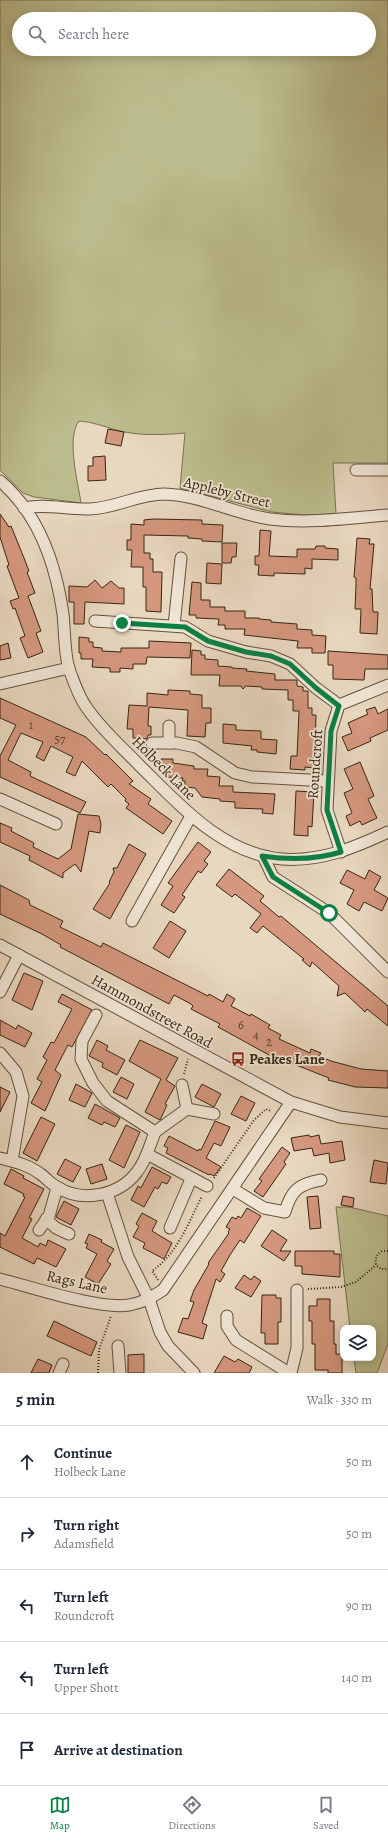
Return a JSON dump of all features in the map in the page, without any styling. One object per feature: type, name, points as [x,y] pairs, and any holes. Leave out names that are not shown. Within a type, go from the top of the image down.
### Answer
[{"type":"street","points":[[356,470],[388,470]]},
{"type":"street","points":[[0,481],[24,508]]},
{"type":"street","name":"Appleby Street","points":[[24,508],[46,506],[103,509],[162,494],[197,499],[270,519],[298,520],[388,515]]},
{"type":"street","name":"Holbeck Lane","points":[[24,508],[44,540],[55,572],[59,591],[69,668],[86,708],[120,745],[191,816],[215,834],[236,845],[262,856],[282,859],[311,858],[341,852],[388,832]]},
{"type":"street","points":[[174,626],[181,558]]},
{"type":"street","points":[[95,621],[185,627],[208,641],[246,652],[271,656],[290,664],[316,688],[339,706],[388,685]]},
{"type":"street","points":[[0,684],[69,668]]},
{"type":"street","name":"Roundcroft","points":[[339,706],[331,731],[327,781],[327,810],[341,852]]},
{"type":"street","points":[[169,726],[169,743]]},
{"type":"street","points":[[152,743],[169,743],[196,747],[235,773],[252,778],[327,781]]},
{"type":"street","points":[[0,798],[56,824]]},
{"type":"street","points":[[132,921],[191,816]]},
{"type":"street","points":[[262,856],[273,877],[329,913],[388,972]]},
{"type":"street","name":"Hammondstreet Road","points":[[0,945],[291,1102],[340,1117],[388,1123]]},
{"type":"street","points":[[0,992],[19,955]]},
{"type":"street","points":[[96,1015],[82,1041],[80,1059],[93,1083],[107,1101],[155,1132]]},
{"type":"street","points":[[0,1052],[16,1072],[23,1096],[12,1161]]},
{"type":"street","points":[[182,1085],[187,1109]]},
{"type":"street","points":[[149,1299],[163,1290],[171,1280],[291,1102]]},
{"type":"street","points":[[0,1158],[27,1166],[58,1188],[79,1196],[96,1196],[107,1193],[122,1185],[137,1172],[147,1154],[155,1132],[187,1109],[214,1114]]},
{"type":"street","points":[[147,1154],[207,1186]]},
{"type":"street","points":[[170,1228],[191,1178]]},
{"type":"street","points":[[233,1189],[264,1208],[285,1212],[291,1194],[310,1182],[320,1180]]},
{"type":"street","points":[[39,1230],[46,1219],[58,1188]]},
{"type":"street","points":[[107,1193],[128,1257],[149,1299],[160,1332],[168,1346],[194,1373]]},
{"type":"street","points":[[46,1219],[56,1228],[70,1234]]},
{"type":"street","name":"Rags Lane","points":[[0,1279],[106,1306],[129,1305],[149,1299]]},
{"type":"street","points":[[227,1316],[227,1326],[236,1340],[290,1373],[297,1348],[298,1290]]},
{"type":"street","points":[[118,1346],[120,1373]]},
{"type":"path","points":[[182,1085],[191,1049]]},
{"type":"path","points":[[298,1290],[341,1286],[356,1282],[376,1265],[377,1254],[382,1250],[388,1251]]},
{"type":"path","points":[[376,1265],[381,1269],[388,1269]]},
{"type":"path","points":[[98,1373],[99,1350],[115,1305]]},
{"type":"green space","points":[[0,0],[388,0],[388,463],[333,463],[336,514],[304,515],[272,512],[180,488],[185,433],[159,435],[141,434],[124,432],[93,423],[79,421],[73,438],[73,449],[81,503],[34,497],[23,493],[0,470]]},
{"type":"green space","points":[[336,1207],[349,1207],[388,1216],[388,1344],[377,1373],[356,1373],[354,1361],[376,1361],[376,1325],[350,1325]]},
{"type":"building","points":[[108,429],[124,432],[121,446],[105,443]]},
{"type":"building","points":[[105,456],[106,480],[88,481],[88,466],[93,466],[93,457]]},
{"type":"building","points":[[0,514],[9,527],[11,526],[29,571],[27,572],[35,593],[28,596],[41,631],[36,633],[43,652],[28,658],[20,638],[25,636],[15,608],[13,609],[10,601],[19,598],[7,566],[9,565],[0,537]]},
{"type":"building","points":[[144,520],[202,520],[202,524],[223,525],[222,542],[202,541],[202,539],[188,538],[188,536],[144,535],[144,553],[150,553],[150,559],[153,559],[153,572],[162,572],[161,612],[146,611],[146,587],[143,587],[143,567],[131,567],[132,550],[127,550],[127,540],[131,540],[131,524],[144,525]]},
{"type":"building","points":[[260,530],[271,531],[269,556],[297,557],[297,549],[315,549],[316,546],[325,546],[325,548],[338,549],[338,560],[312,559],[312,569],[305,568],[305,574],[274,573],[274,576],[258,575],[259,565],[255,565],[255,556],[259,556]]},
{"type":"building","points":[[357,538],[370,539],[369,544],[374,544],[370,589],[372,589],[373,612],[378,612],[377,634],[360,633],[361,609],[355,609],[356,578],[354,577]]},
{"type":"building","points":[[222,543],[237,543],[236,557],[232,557],[231,563],[222,563]]},
{"type":"building","points":[[207,563],[222,564],[221,584],[206,583]]},
{"type":"building","points":[[95,580],[102,588],[111,581],[119,588],[124,588],[124,604],[85,602],[84,624],[74,624],[74,602],[69,602],[69,586],[87,587]]},
{"type":"building","points":[[192,582],[201,583],[201,600],[210,600],[210,607],[225,607],[225,611],[245,611],[245,618],[259,618],[271,620],[271,622],[297,624],[297,629],[312,630],[312,635],[326,636],[325,653],[312,653],[312,648],[297,648],[298,641],[244,635],[245,629],[225,629],[225,625],[218,625],[219,619],[196,618],[196,615],[189,615]]},
{"type":"building","points":[[79,637],[89,638],[89,642],[93,642],[93,647],[102,648],[102,651],[121,652],[121,648],[149,648],[149,641],[191,643],[190,658],[147,657],[146,664],[133,664],[133,669],[120,668],[120,672],[110,672],[110,668],[92,667],[93,659],[81,659],[81,653],[79,653]]},
{"type":"building","points":[[8,643],[11,658],[0,660],[0,646]]},
{"type":"building","points":[[192,650],[201,651],[201,655],[205,655],[205,659],[218,660],[218,666],[275,674],[275,680],[297,680],[297,686],[303,687],[303,691],[308,691],[308,708],[312,708],[312,715],[316,715],[314,768],[305,767],[305,770],[290,769],[291,756],[297,756],[299,711],[293,711],[293,700],[288,700],[288,690],[262,689],[262,687],[246,686],[243,689],[241,686],[219,686],[220,675],[191,675]]},
{"type":"building","points":[[328,651],[388,655],[388,669],[365,669],[364,680],[333,679],[333,665],[328,665]]},
{"type":"building","points":[[168,690],[190,691],[190,694],[202,695],[202,708],[211,708],[211,723],[206,723],[205,737],[187,736],[188,710],[149,707],[148,726],[151,726],[151,735],[148,735],[147,739],[133,738],[133,729],[127,729],[129,705],[147,706],[147,693],[168,695]]},
{"type":"building","points":[[0,698],[86,737],[105,755],[106,754],[133,781],[129,784],[151,799],[148,804],[172,821],[163,834],[126,808],[129,804],[125,801],[126,799],[111,784],[108,787],[82,761],[75,776],[66,772],[73,757],[51,746],[44,761],[36,757],[43,742],[21,733],[8,760],[31,772],[30,776],[86,802],[80,813],[0,777],[0,756],[16,725],[0,718]]},
{"type":"building","points":[[375,707],[378,714],[388,709],[388,730],[370,738],[371,741],[348,751],[342,737],[352,733],[348,723],[368,714],[366,710]]},
{"type":"building","points":[[223,724],[236,725],[236,730],[261,731],[261,739],[277,740],[276,754],[251,750],[252,746],[223,743]]},
{"type":"building","points":[[161,759],[173,759],[173,763],[194,766],[194,769],[208,769],[207,776],[220,777],[219,786],[233,786],[233,792],[275,794],[273,814],[262,813],[263,809],[235,808],[235,802],[220,801],[220,799],[202,797],[195,788],[185,787],[185,781],[182,781],[183,778],[165,777],[165,770],[160,770]]},
{"type":"building","points":[[360,762],[374,796],[368,799],[377,818],[362,825],[360,821],[350,826],[346,816],[352,813],[344,793],[353,789],[344,769]]},
{"type":"building","points":[[296,791],[314,792],[312,827],[308,826],[308,836],[294,835]]},
{"type":"building","points":[[78,814],[99,816],[101,824],[100,833],[89,831],[81,872],[75,864],[63,873],[63,878],[29,860],[30,856],[0,842],[0,823],[12,828],[11,831],[34,843],[33,847],[58,859],[71,849]]},
{"type":"building","points":[[198,842],[211,852],[204,861],[208,864],[201,873],[198,871],[182,895],[185,897],[174,913],[161,905],[173,886],[168,883]]},
{"type":"building","points":[[129,844],[146,854],[110,919],[93,909],[110,883],[109,882],[114,872],[113,868],[117,868]]},
{"type":"building","points":[[229,869],[264,896],[260,901],[279,917],[281,916],[388,1006],[388,1026],[367,1009],[365,1012],[345,993],[337,996],[339,986],[312,962],[310,967],[302,960],[304,959],[263,926],[257,933],[250,928],[261,914],[235,894],[232,897],[216,885]]},
{"type":"building","points":[[347,870],[365,879],[369,870],[381,877],[374,890],[388,898],[382,911],[364,902],[359,911],[347,904],[354,890],[340,883]]},
{"type":"building","points":[[0,885],[29,900],[30,905],[63,921],[60,927],[101,947],[103,943],[208,996],[209,994],[223,1002],[227,994],[235,999],[231,1006],[250,1016],[251,1014],[270,1025],[268,1028],[281,1035],[279,1039],[310,1053],[311,1049],[321,1053],[319,1056],[331,1061],[361,1069],[388,1071],[388,1088],[355,1087],[328,1080],[329,1078],[281,1059],[280,1061],[218,1027],[220,1024],[191,1009],[193,1006],[191,1004],[174,995],[169,1004],[60,947],[61,945],[42,934],[0,914]]},
{"type":"building","points":[[170,921],[186,931],[169,958],[153,948]]},
{"type":"building","points":[[24,973],[43,981],[32,1010],[12,1000]]},
{"type":"building","points":[[62,994],[92,1010],[72,1047],[68,1045],[55,1070],[61,1075],[45,1111],[31,1103],[42,1082],[37,1079],[47,1060],[43,1057],[51,1042],[54,1043],[72,1009],[58,1002]]},
{"type":"building","points":[[0,1020],[16,1029],[18,1025],[32,1033],[25,1047],[0,1035]]},
{"type":"building","points":[[97,1040],[108,1046],[106,1050],[125,1060],[117,1075],[102,1067],[103,1063],[89,1056]]},
{"type":"building","points":[[140,1040],[178,1058],[166,1080],[175,1086],[165,1104],[167,1105],[160,1120],[145,1112],[161,1079],[129,1061]]},
{"type":"building","points":[[121,1077],[134,1084],[127,1099],[113,1092]]},
{"type":"building","points":[[76,1084],[92,1093],[85,1107],[69,1100]]},
{"type":"building","points":[[202,1084],[221,1094],[214,1107],[195,1097]]},
{"type":"building","points":[[0,1087],[10,1092],[0,1112]]},
{"type":"building","points":[[241,1096],[255,1103],[246,1121],[231,1114]]},
{"type":"building","points":[[95,1104],[120,1118],[115,1127],[104,1122],[102,1125],[88,1118]]},
{"type":"building","points":[[41,1117],[55,1124],[37,1161],[23,1153]]},
{"type":"building","points":[[215,1121],[230,1127],[221,1146],[214,1143],[206,1158],[221,1167],[214,1176],[209,1175],[166,1153],[168,1148],[164,1146],[169,1136],[198,1151],[199,1149],[201,1150]]},
{"type":"building","points":[[126,1125],[140,1132],[124,1168],[109,1160]]},
{"type":"building","points":[[309,1135],[310,1137],[319,1135],[321,1144],[342,1141],[345,1160],[330,1163],[329,1153],[314,1156],[312,1148],[294,1151],[291,1138]]},
{"type":"building","points":[[282,1147],[290,1153],[284,1162],[286,1164],[263,1197],[254,1191],[262,1181],[259,1179]]},
{"type":"building","points":[[65,1159],[81,1167],[73,1182],[57,1174]]},
{"type":"building","points":[[374,1160],[388,1163],[386,1184],[370,1182]]},
{"type":"building","points":[[102,1164],[107,1179],[91,1184],[86,1169]]},
{"type":"building","points":[[152,1167],[171,1177],[167,1184],[162,1182],[158,1189],[155,1187],[144,1207],[131,1200],[138,1186],[141,1188]]},
{"type":"building","points":[[11,1169],[24,1176],[23,1178],[44,1189],[29,1218],[32,1219],[22,1238],[38,1247],[40,1243],[46,1246],[48,1240],[66,1249],[56,1267],[37,1258],[34,1264],[0,1247],[0,1233],[5,1236],[25,1197],[23,1196],[24,1194],[4,1184]]},
{"type":"building","points":[[318,1196],[321,1228],[310,1229],[307,1197]]},
{"type":"building","points":[[343,1196],[354,1198],[353,1207],[341,1205]]},
{"type":"building","points":[[64,1201],[79,1209],[71,1225],[56,1217]]},
{"type":"building","points":[[247,1208],[261,1216],[244,1243],[240,1240],[230,1255],[221,1271],[225,1274],[220,1282],[216,1279],[202,1323],[207,1325],[203,1339],[178,1332],[183,1318],[188,1319],[194,1302],[190,1301],[194,1290],[209,1264],[208,1263],[229,1233],[228,1232],[230,1229],[226,1227],[232,1217],[236,1219],[238,1216],[241,1218]]},
{"type":"building","points":[[142,1213],[157,1221],[152,1231],[172,1243],[164,1259],[143,1248],[145,1243],[133,1237],[139,1226],[136,1224]]},
{"type":"building","points":[[272,1230],[287,1240],[280,1251],[291,1251],[284,1261],[261,1246]]},
{"type":"building","points":[[89,1234],[102,1240],[101,1242],[114,1249],[107,1261],[111,1264],[98,1284],[85,1277],[97,1254],[86,1248],[88,1244],[85,1243]]},
{"type":"building","points":[[295,1251],[334,1251],[334,1254],[340,1254],[340,1277],[302,1274],[302,1266],[295,1266]]},
{"type":"building","points":[[244,1275],[251,1280],[254,1276],[261,1281],[251,1297],[235,1288]]},
{"type":"building","points":[[262,1295],[276,1295],[276,1298],[281,1298],[281,1322],[278,1322],[278,1344],[265,1344],[265,1333],[261,1333]]},
{"type":"building","points":[[317,1299],[330,1299],[330,1321],[334,1321],[334,1344],[336,1344],[336,1354],[340,1354],[340,1361],[342,1361],[342,1373],[328,1373],[328,1370],[315,1370],[315,1344],[312,1344],[312,1321],[309,1321],[309,1306],[317,1306]]},
{"type":"building","points":[[54,1321],[97,1342],[91,1356],[47,1336]]},
{"type":"building","points":[[144,1354],[144,1373],[128,1373],[128,1355]]},
{"type":"building","points":[[224,1356],[235,1362],[238,1359],[252,1367],[249,1373],[214,1373]]},
{"type":"building","points":[[38,1359],[52,1365],[49,1373],[31,1373]]},
{"type":"place","name":"Peakes Lane","points":[[238,1059]]},
{"type":"route","points":[[122,623],[185,627],[208,641],[246,652],[271,656],[290,664],[316,688],[339,706],[331,731],[327,781],[327,810],[341,852],[311,858],[282,859],[262,856],[273,877],[329,913]]}]
